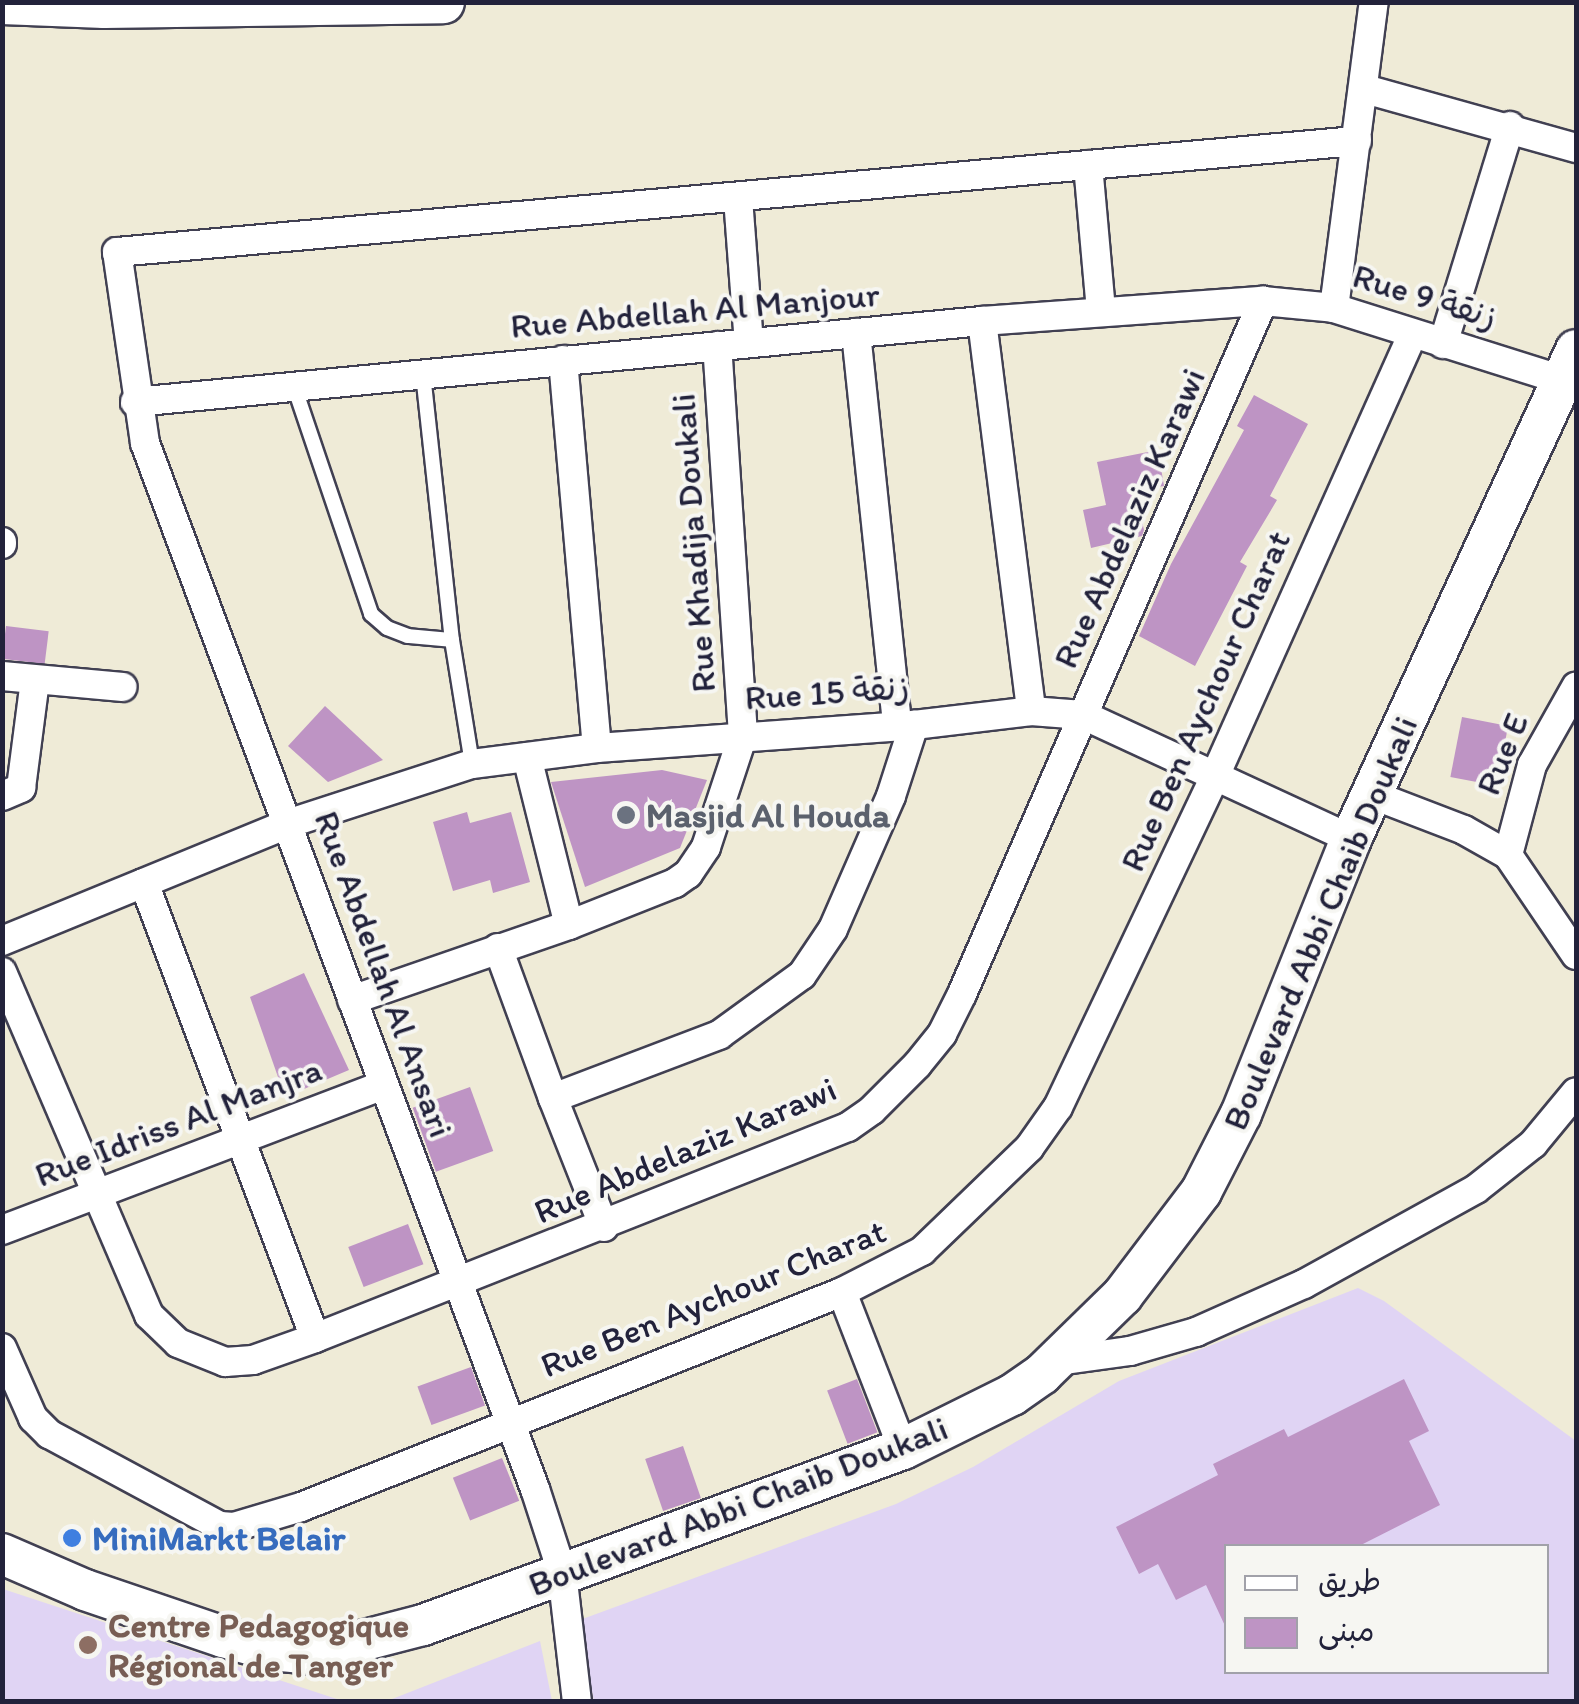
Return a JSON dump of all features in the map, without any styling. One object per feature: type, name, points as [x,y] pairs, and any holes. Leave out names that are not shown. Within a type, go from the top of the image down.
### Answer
[{"type":"main road","points":[[2,4],[442,2]]},
{"type":"street","points":[[1334,308],[1374,2]]},
{"type":"street","points":[[1365,89],[1510,126],[1576,148]]},
{"type":"street","points":[[1442,344],[1510,126]]},
{"type":"street","points":[[749,343],[738,198],[1357,141]]},
{"type":"street","points":[[1088,165],[1101,311]]},
{"type":"street","name":"Rue Abdellah Al Ansari","points":[[578,1702],[562,1572],[512,1422],[381,1086],[290,823],[182,551],[135,402],[117,252],[738,198]]},
{"type":"street","name":"Rue 9 زنقة","points":[[1263,301],[1334,308],[1442,344],[1570,365]]},
{"type":"street","name":"Rue Abdellah Al Manjour","points":[[135,402],[982,321],[1263,301]]},
{"type":"street","name":"Rue Abdelaziz Karawi","points":[[2,972],[138,1295],[167,1335],[214,1358],[239,1362],[316,1338],[458,1280],[604,1227],[848,1126],[872,1110],[942,1034],[1263,301]]},
{"type":"street","points":[[982,321],[1030,711]]},
{"type":"street","points":[[553,1098],[719,1035],[802,975],[833,929],[890,796],[905,726],[856,333]]},
{"type":"street","name":"Rue Ben Aychour Charat","points":[[2,1348],[34,1418],[48,1434],[228,1528],[300,1507],[842,1292],[922,1250],[1003,1175],[1046,1125],[1095,1031],[1215,776],[1412,335]]},
{"type":"street","name":"Rue Khadija Doukali","points":[[716,346],[743,735]]},
{"type":"street","points":[[563,360],[597,748]]},
{"type":"street","name":"Boulevard Abbi Chaib Doukali","points":[[2,1554],[85,1590],[223,1637],[271,1650],[311,1654],[424,1625],[902,1449],[1012,1395],[1058,1361],[1135,1281],[1201,1192],[1241,1114],[1351,839],[1570,365]]},
{"type":"street","points":[[2,676],[123,687]]},
{"type":"street","points":[[2,796],[22,788],[35,680]]},
{"type":"street","name":"Rue E","points":[[1508,855],[1532,765],[1576,688]]},
{"type":"street","name":"Rue 15 زنقة","points":[[2,941],[290,823],[472,764],[597,748],[905,726],[1030,711],[1083,715],[1351,839]]},
{"type":"street","points":[[352,1000],[569,926],[688,874],[706,847],[743,735]]},
{"type":"street","points":[[528,757],[569,926]]},
{"type":"street","points":[[1373,795],[1464,830],[1508,855],[1576,955]]},
{"type":"street","points":[[144,882],[316,1338]]},
{"type":"street","points":[[498,948],[604,1227]]},
{"type":"street","name":"Rue Idriss Al Manjra","points":[[2,1230],[381,1086]]},
{"type":"street","points":[[1058,1361],[1130,1350],[1196,1332],[1352,1260],[1462,1198],[1507,1166],[1558,1120],[1576,1092]]},
{"type":"street","points":[[842,1292],[902,1449]]},
{"type":"lane","points":[[423,374],[452,640],[472,764]]},
{"type":"lane","points":[[293,384],[372,614],[387,628],[408,636],[452,640]]},
{"type":"shaded area","points":[[1358,1288],[1384,1301],[1576,1441],[1576,1701],[594,1701],[577,1621],[896,1504],[973,1467],[1119,1381]]},
{"type":"shaded area","name":"Centre Pedagogique Régional de Tanger","points":[[3,1589],[343,1701],[3,1701]]},
{"type":"shaded area","name":"Centre Pedagogique Régional de Tanger","points":[[540,1641],[552,1701],[387,1701]]},
{"type":"building","points":[[1254,395],[1308,424],[1270,496],[1277,500],[1240,562],[1247,566],[1195,666],[1139,636],[1171,564],[1244,430],[1237,426]]},
{"type":"building","points":[[1158,450],[1164,486],[1135,491],[1142,536],[1091,548],[1083,510],[1106,505],[1097,462]]},
{"type":"building","points":[[6,626],[49,631],[45,664],[2,659]]},
{"type":"building","points":[[325,706],[383,760],[328,782],[288,746]]},
{"type":"building","points":[[1462,717],[1508,726],[1496,786],[1450,777]]},
{"type":"building","name":"Masjid Al Houda","points":[[662,770],[707,780],[680,848],[585,887],[551,782]]},
{"type":"building","points":[[467,812],[470,823],[511,812],[530,882],[493,893],[490,880],[453,891],[433,822]]},
{"type":"building","points":[[304,973],[349,1070],[285,1097],[250,997]]},
{"type":"building","points":[[470,1087],[493,1151],[436,1172],[413,1108]]},
{"type":"building","points":[[408,1224],[423,1264],[364,1287],[348,1247]]},
{"type":"building","points":[[471,1367],[485,1406],[431,1425],[417,1386]]},
{"type":"building","points":[[857,1379],[877,1432],[848,1444],[827,1390]]},
{"type":"building","points":[[1404,1379],[1429,1431],[1409,1441],[1440,1505],[1363,1544],[1224,1544],[1224,1624],[1206,1585],[1176,1600],[1158,1564],[1139,1574],[1116,1527],[1218,1475],[1213,1464],[1284,1429],[1288,1437]]},
{"type":"building","points":[[683,1446],[701,1498],[663,1511],[645,1459]]},
{"type":"building","points":[[502,1458],[519,1501],[470,1521],[453,1478]]},
{"type":"place","name":"Masjid Al Houda","points":[[626,815]]},
{"type":"place","name":"MiniMarkt Belair","points":[[72,1538]]},
{"type":"place","name":"Centre Pedagogique Régional de Tanger","points":[[88,1645]]}]
